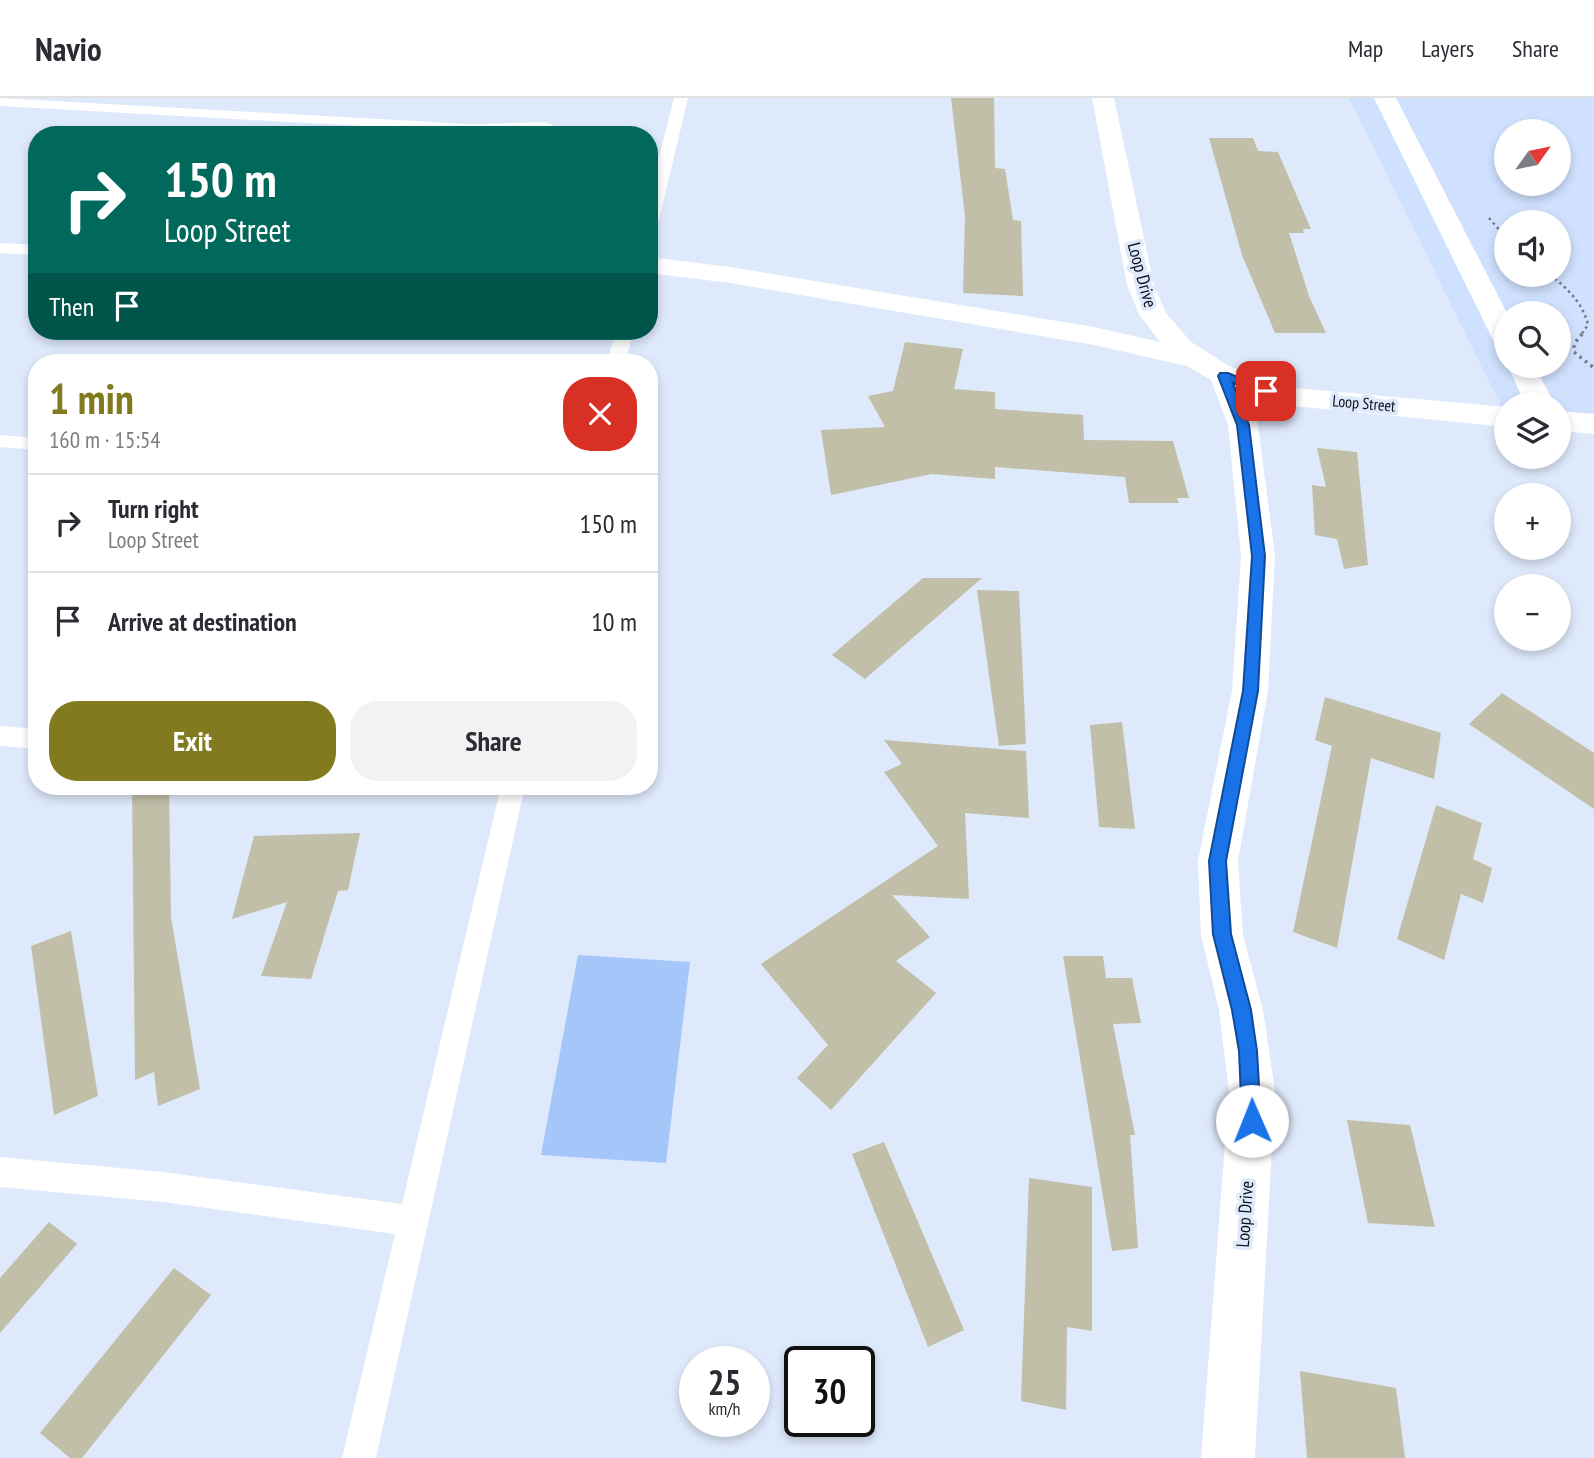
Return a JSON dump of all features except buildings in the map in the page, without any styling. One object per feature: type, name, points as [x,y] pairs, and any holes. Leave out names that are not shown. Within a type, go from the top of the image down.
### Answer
[{"type":"street","name":"Loop Drive","points":[[1103,98],[1143,291],[1161,329],[1210,368],[1243,425],[1258,556],[1250,691],[1218,861],[1222,934],[1241,1010],[1252,1091],[1228,1458]]},
{"type":"street","points":[[1385,98],[1494,314]]},
{"type":"street","name":"Loop Street","points":[[658,266],[730,275],[1171,351],[1283,396],[1494,415]]},
{"type":"street","points":[[1571,422],[1594,424]]},
{"type":"lane","points":[[658,160],[681,98]]},
{"type":"lane","points":[[0,102],[433,126]]},
{"type":"lane","points":[[0,248],[28,250]]},
{"type":"lane","points":[[0,441],[28,443]]},
{"type":"lane","points":[[0,736],[28,738]]},
{"type":"lane","points":[[359,1458],[511,795]]},
{"type":"lane","points":[[0,1172],[163,1186],[412,1221]]},
{"type":"path","points":[[1563,287],[1576,299],[1587,316],[1588,325],[1574,340],[1573,349],[1579,358],[1594,369]]},
{"type":"shaded area","points":[[1349,98],[1594,98],[1594,424],[1571,422],[1571,392],[1494,392]]},
{"type":"shaded area","points":[[578,955],[690,962],[666,1163],[541,1155]]},
{"type":"route","points":[[1252,1121],[1248,1051],[1222,934],[1218,861],[1254,666],[1258,556],[1243,425],[1224,376],[1266,391]]}]
